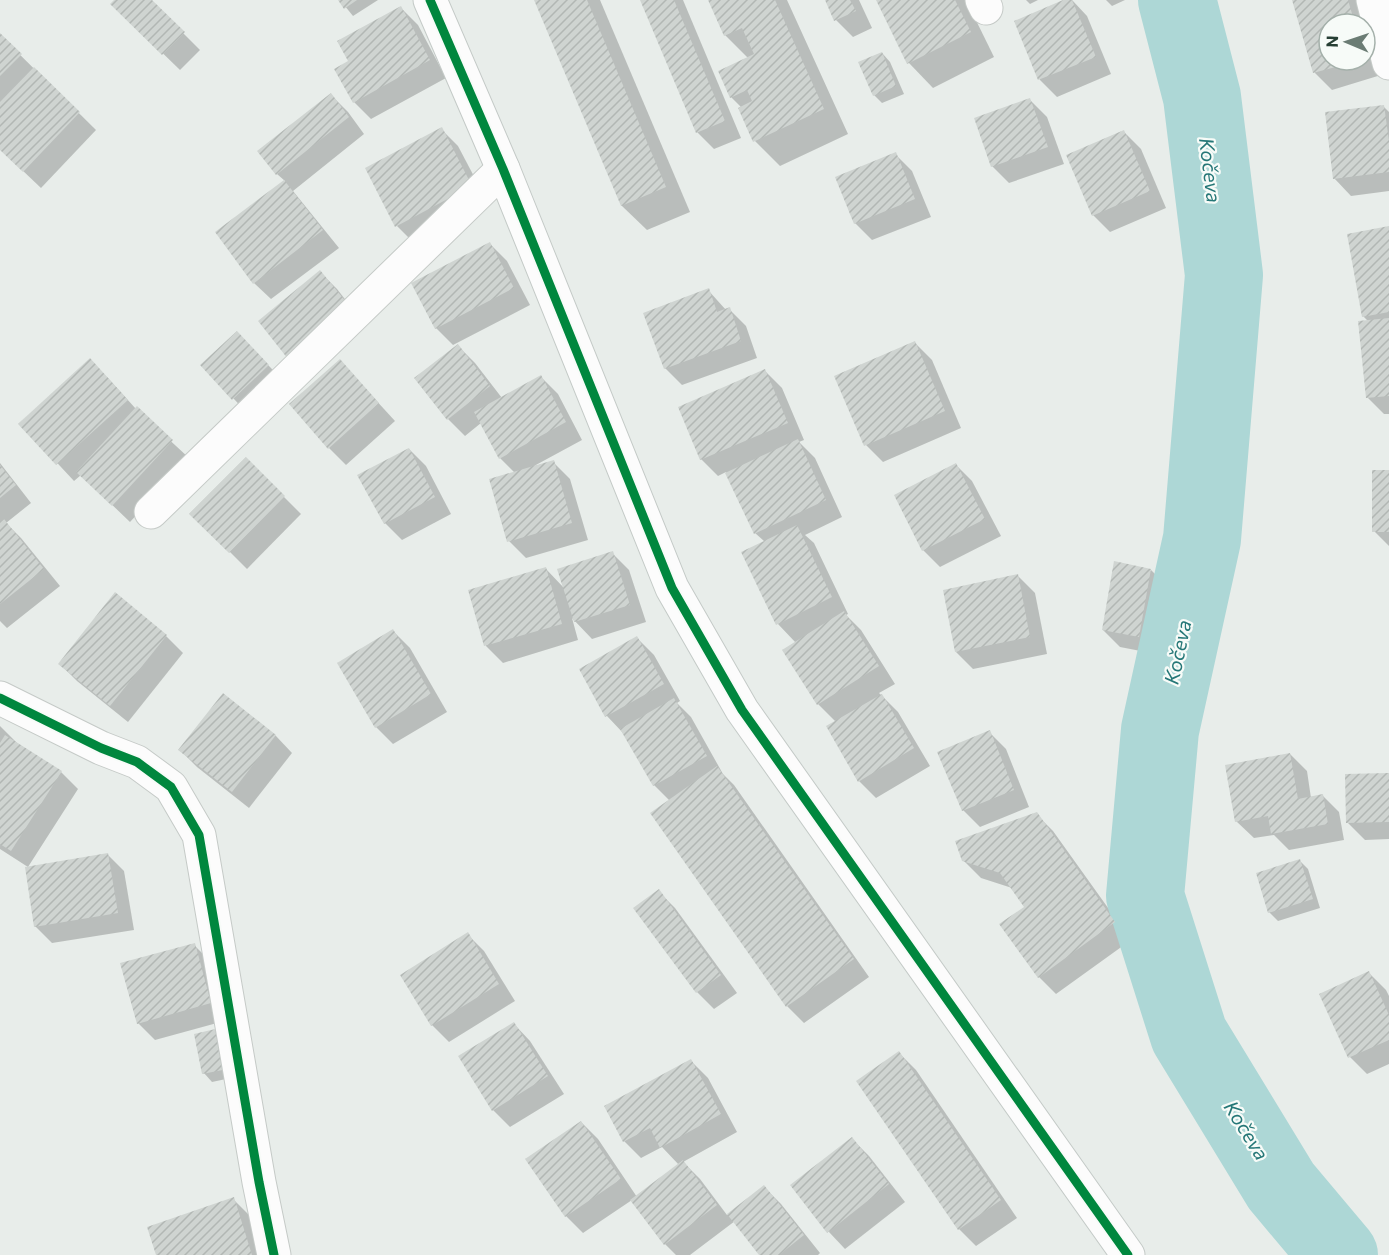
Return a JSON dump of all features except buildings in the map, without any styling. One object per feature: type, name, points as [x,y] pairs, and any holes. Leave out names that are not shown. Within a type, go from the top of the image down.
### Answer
[{"type":"main road","points":[[430,0],[503,170],[672,588],[742,711],[1128,1255]]},
{"type":"main road","points":[[1373,0],[1389,63]]},
{"type":"main road","points":[[151,512],[503,170]]},
{"type":"main road","points":[[0,698],[101,748],[137,762],[171,787],[199,835],[259,1182],[274,1255]]},
{"type":"waterway","name":"Kočeva","points":[[1177,0],[1202,97],[1224,275],[1202,539],[1160,730],[1145,896],[1189,1035],[1281,1186],[1339,1255]]},
{"type":"cycle path","points":[[430,0],[503,169],[672,588],[742,710],[1128,1255]]},
{"type":"cycle path","points":[[0,698],[101,748],[137,762],[171,787],[199,835],[259,1182],[274,1255]]}]
